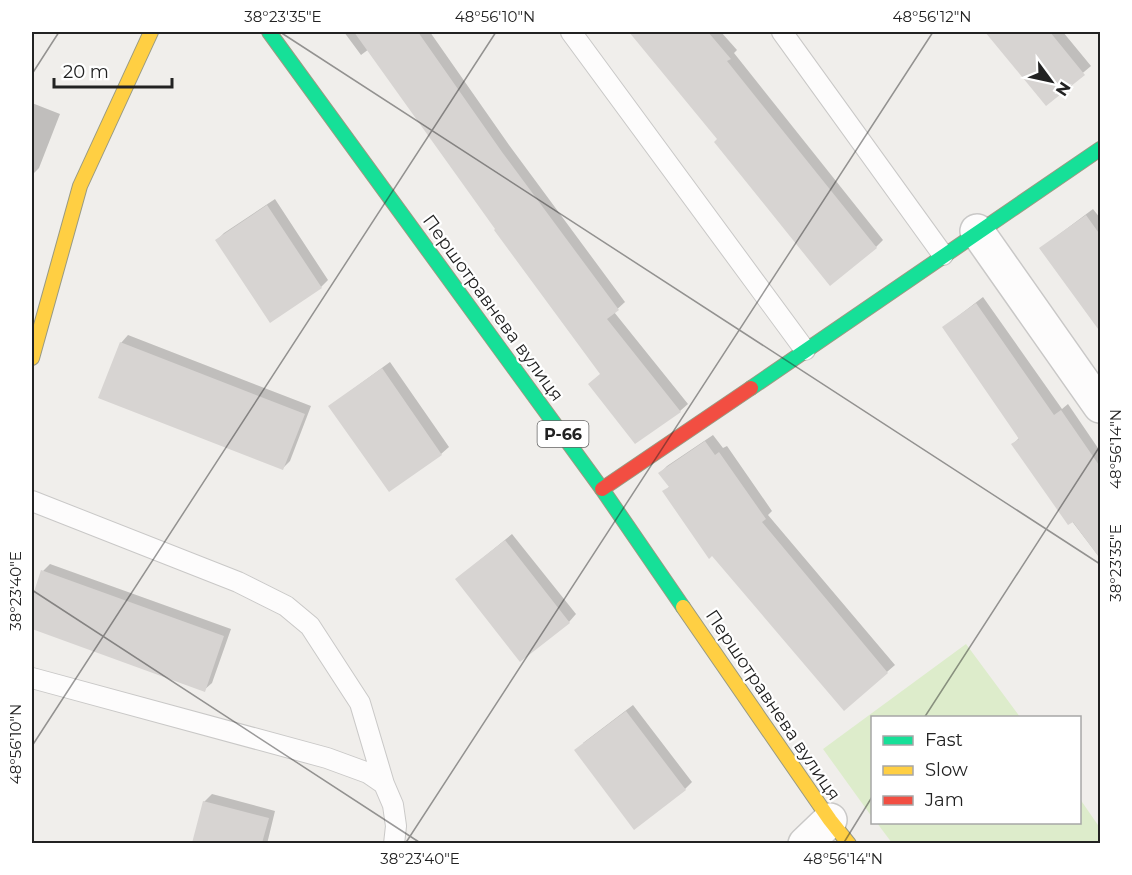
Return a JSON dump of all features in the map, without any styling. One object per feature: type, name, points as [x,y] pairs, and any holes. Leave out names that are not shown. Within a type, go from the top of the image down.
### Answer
[{"type":"street","points":[[32,358],[81,186],[151,32]]},
{"type":"street","name":"Першотравнева вулиця","points":[[268,32],[602,489],[839,831]]},
{"type":"street","points":[[602,489],[1101,148]]},
{"type":"street","points":[[977,231],[1101,406]]},
{"type":"street","points":[[805,843],[839,831]]},
{"type":"lane","points":[[571,32],[805,350]]},
{"type":"lane","points":[[782,32],[943,255]]},
{"type":"lane","points":[[32,501],[238,582],[286,606],[310,626],[360,703],[384,784],[393,805],[396,826],[394,843]]},
{"type":"lane","points":[[32,678],[327,758],[368,773],[384,784]]},
{"type":"green space","points":[[966,644],[1019,716],[871,716],[871,816],[823,749]]},
{"type":"green space","points":[[1081,800],[1100,828],[1100,843],[892,843],[878,824],[1081,824]]},
{"type":"building","points":[[354,32],[418,32],[502,152],[619,310],[607,319],[681,412],[635,444],[588,384],[600,374],[494,230]]},
{"type":"building","points":[[629,32],[708,32],[731,59],[727,61],[877,248],[830,286],[714,142],[717,139]]},
{"type":"building","points":[[985,32],[1050,32],[1085,75],[1046,106]]},
{"type":"building","points":[[267,205],[322,288],[270,323],[215,240]]},
{"type":"building","points":[[1086,215],[1101,236],[1101,333],[1039,248]]},
{"type":"building","points":[[976,303],[1054,415],[1061,410],[1101,468],[1101,560],[1073,522],[1068,525],[1011,444],[1019,439],[942,327]]},
{"type":"building","points":[[120,342],[305,414],[283,470],[98,398]]},
{"type":"building","points":[[382,368],[442,455],[389,492],[328,406]]},
{"type":"building","points":[[705,441],[715,455],[719,452],[766,519],[762,522],[888,673],[844,711],[712,556],[709,559],[662,491],[669,487],[658,473]]},
{"type":"building","points":[[505,540],[570,623],[520,662],[455,579]]},
{"type":"building","points":[[41,570],[224,636],[205,692],[32,629],[32,598]]},
{"type":"building","points":[[626,711],[686,790],[634,830],[574,750]]},
{"type":"building","points":[[203,801],[269,818],[262,843],[192,843]]},
{"type":"traffic: fast","points":[[269,32],[602,489],[683,607]]},
{"type":"traffic: fast","points":[[751,388],[1100,149]]},
{"type":"traffic: slow","points":[[32,358],[80,186],[151,32]]},
{"type":"traffic: slow","points":[[683,607],[849,844]]},
{"type":"traffic: jam","points":[[602,489],[751,388]]}]
